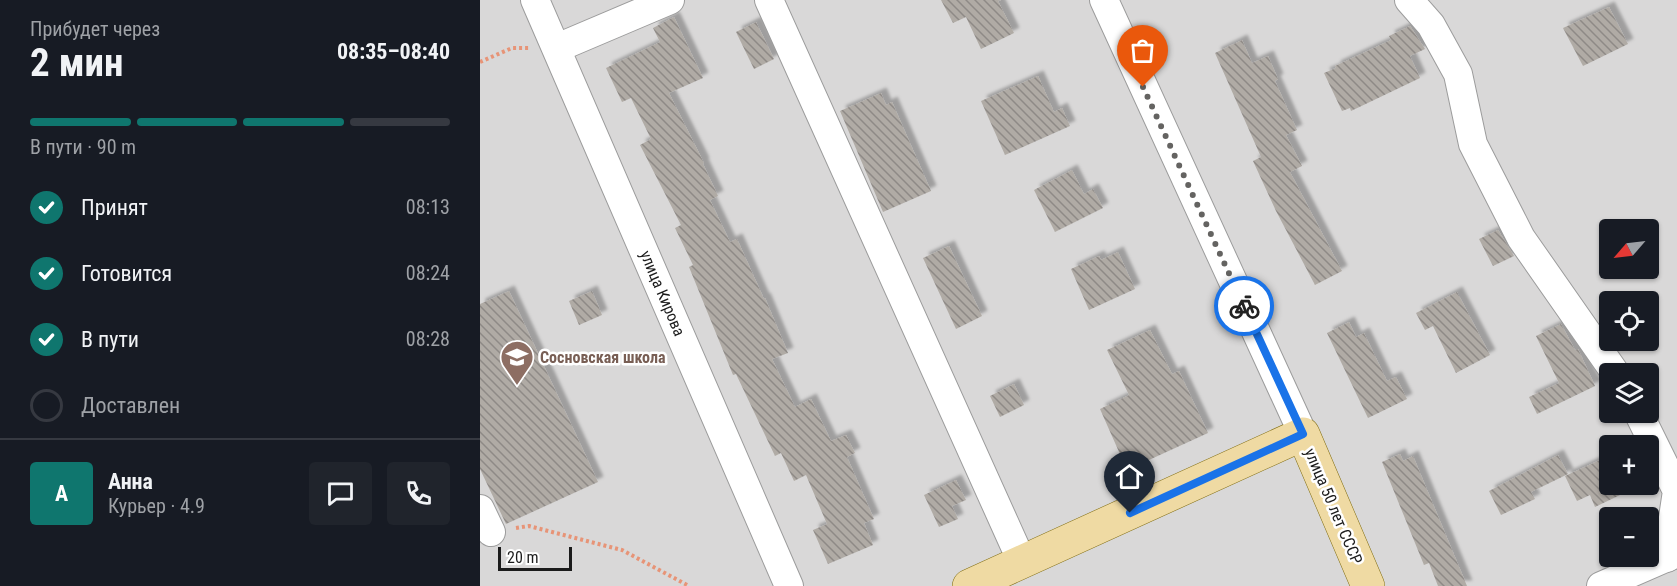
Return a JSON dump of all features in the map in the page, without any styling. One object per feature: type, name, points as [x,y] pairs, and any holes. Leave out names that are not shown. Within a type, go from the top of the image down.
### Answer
[{"type":"main road","points":[[969,586],[1303,434]]},
{"type":"main road","name":"улица 50 лет СССР","points":[[1303,434],[1368,586]]},
{"type":"street","name":"улица Кирова","points":[[535,0],[789,586]]},
{"type":"street","points":[[557,48],[670,0]]},
{"type":"street","points":[[769,0],[1022,562]]},
{"type":"street","name":"улица 50 лет СССР","points":[[1104,0],[1303,434]]},
{"type":"street","points":[[1409,0],[1431,25],[1458,74],[1473,144],[1521,238],[1608,363]]},
{"type":"street","points":[[1601,586],[1672,556],[1677,490],[1644,423]]},
{"type":"path","points":[[480,62],[512,48],[557,48]]},
{"type":"path","points":[[485,521],[529,526],[622,550],[689,586]]},
{"type":"shaded area","points":[[480,0],[1677,0],[1677,586],[480,586]]},
{"type":"building","points":[[941,0],[1001,0],[998,1],[1014,33],[981,49],[966,17],[953,23]]},
{"type":"building","points":[[1609,7],[1628,44],[1583,66],[1563,28]]},
{"type":"building","points":[[674,17],[703,78],[669,93],[718,196],[710,200],[730,242],[737,239],[788,353],[772,359],[795,407],[811,399],[831,441],[846,435],[855,453],[847,457],[874,519],[864,523],[873,545],[828,564],[813,530],[827,524],[806,475],[794,481],[781,453],[775,456],[736,374],[733,375],[689,267],[693,265],[675,228],[681,225],[640,145],[651,139],[631,98],[622,102],[606,68],[660,42],[653,28]]},
{"type":"building","points":[[756,22],[774,59],[754,69],[736,32]]},
{"type":"building","points":[[1410,26],[1425,49],[1410,56],[1420,78],[1351,111],[1350,108],[1342,111],[1324,73],[1391,40],[1389,36]]},
{"type":"building","points":[[1242,40],[1252,63],[1268,56],[1278,79],[1275,81],[1297,130],[1286,135],[1302,166],[1290,172],[1342,271],[1315,285],[1253,161],[1261,157],[1215,53]]},
{"type":"building","points":[[1038,76],[1054,112],[1062,108],[1070,126],[1005,155],[981,101]]},
{"type":"building","points":[[881,93],[886,105],[892,102],[931,191],[883,212],[840,111]]},
{"type":"building","points":[[1072,170],[1084,194],[1093,189],[1103,208],[1055,232],[1034,190]]},
{"type":"building","points":[[1498,230],[1514,256],[1493,266],[1479,239]]},
{"type":"building","points":[[949,246],[982,316],[956,329],[923,258]]},
{"type":"building","points":[[1118,252],[1135,289],[1089,310],[1071,269],[1099,256],[1101,260]]},
{"type":"building","name":"Сосновская школа","points":[[509,291],[598,482],[506,524],[480,469],[480,304]]},
{"type":"building","points":[[592,291],[602,315],[579,325],[569,301]]},
{"type":"building","points":[[1457,292],[1490,355],[1456,373],[1433,326],[1425,330],[1416,313]]},
{"type":"building","points":[[1349,322],[1356,337],[1364,333],[1387,381],[1396,377],[1407,399],[1368,418],[1327,333]]},
{"type":"building","points":[[1561,324],[1575,350],[1578,349],[1595,386],[1537,414],[1529,397],[1559,383],[1536,336]]},
{"type":"building","points":[[1150,330],[1172,374],[1179,371],[1208,433],[1127,470],[1100,409],[1129,395],[1107,350]]},
{"type":"building","points":[[1014,384],[1024,405],[1000,417],[990,396]]},
{"type":"building","points":[[1400,454],[1403,461],[1413,456],[1467,586],[1438,586],[1429,563],[1424,565],[1382,462]]},
{"type":"building","points":[[1558,455],[1568,474],[1531,492],[1535,499],[1501,515],[1489,491]]},
{"type":"building","points":[[1599,460],[1599,495],[1620,495],[1595,507],[1590,495],[1577,501],[1565,476]]},
{"type":"building","points":[[956,480],[966,500],[952,506],[958,519],[939,527],[924,495]]},
{"type":"way so far","points":[[1143,87],[1244,306]]},
{"type":"place","name":"Сосновская школа","points":[[517,386]]},
{"type":"route","points":[[1130,513],[1303,434],[1244,306]]}]
